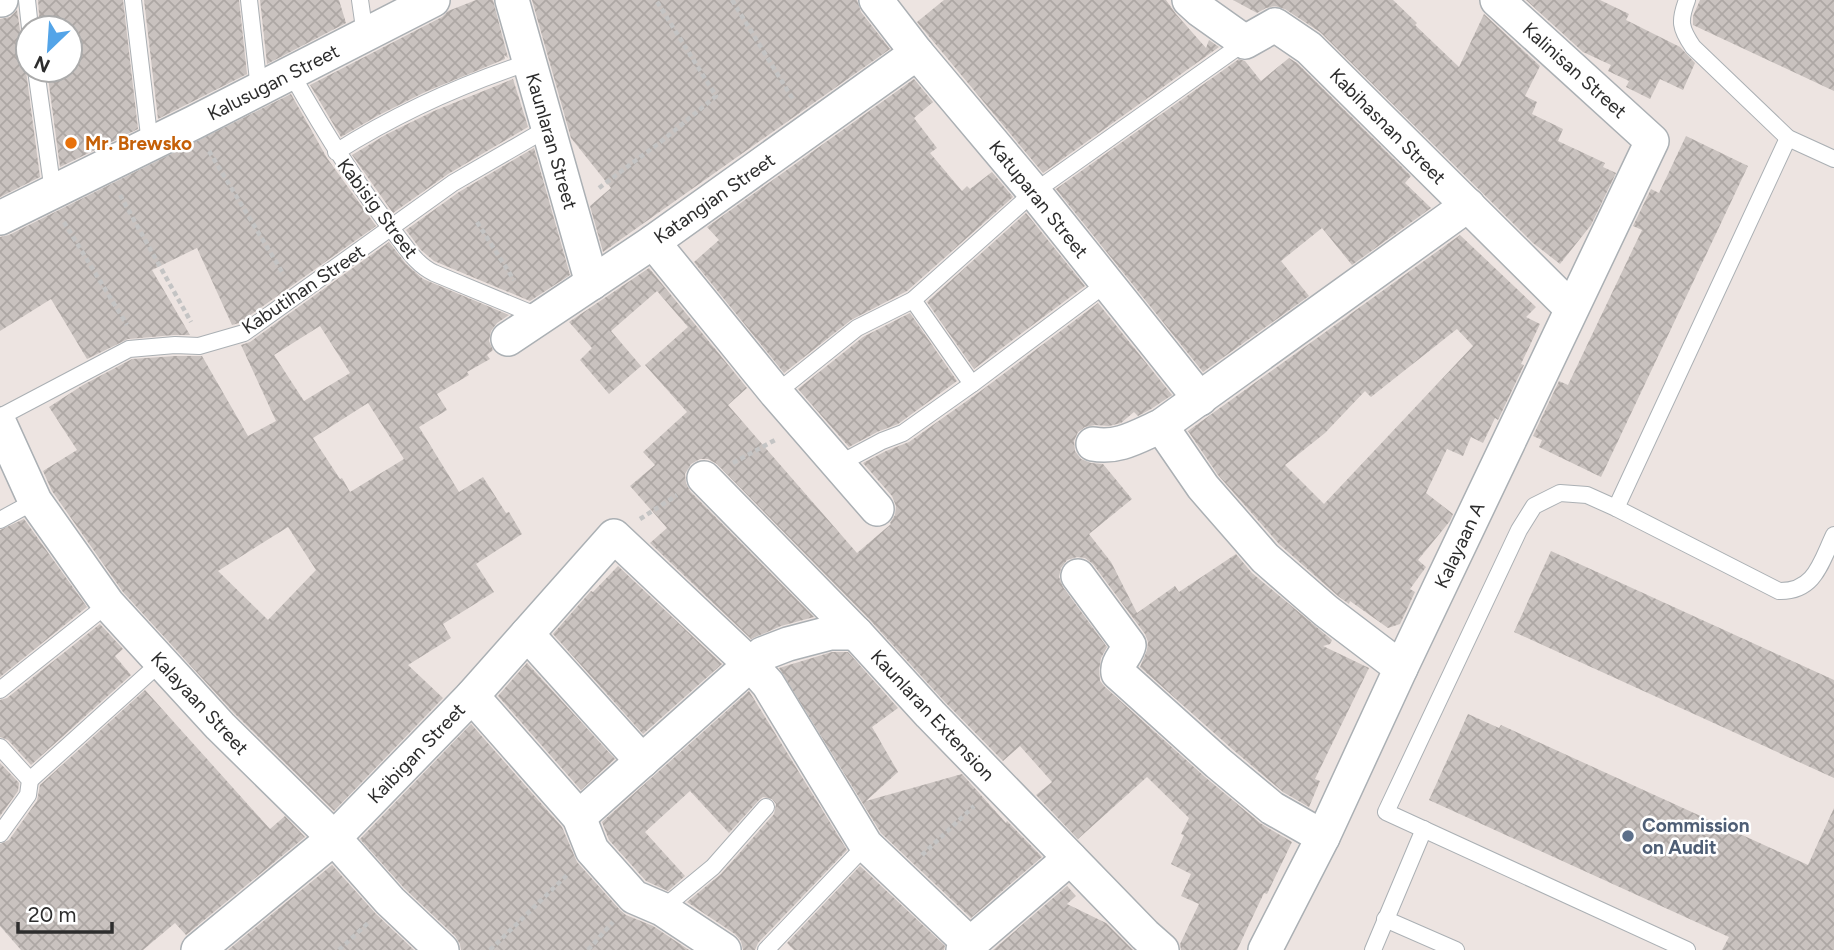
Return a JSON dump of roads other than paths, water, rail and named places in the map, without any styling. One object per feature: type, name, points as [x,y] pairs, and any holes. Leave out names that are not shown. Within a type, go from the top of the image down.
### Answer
[{"type":"street","name":"Kalusugan Street","points":[[0,218],[433,0]]},
{"type":"street","name":"Kaunlaran Street","points":[[512,0],[592,283]]},
{"type":"street","name":"Katuparan Street","points":[[876,0],[1200,399]]},
{"type":"street","points":[[1189,0],[1245,42]]},
{"type":"street","name":"Kalinisan Street","points":[[1497,0],[1652,141]]},
{"type":"street","name":"Kabihasnan Street","points":[[1245,42],[1275,24],[1310,48],[1571,308]]},
{"type":"street","name":"Katangian Street","points":[[508,339],[653,242],[917,53]]},
{"type":"street","name":"Kalayaan A","points":[[1265,950],[1323,837],[1652,141]]},
{"type":"street","points":[[1093,444],[1107,447],[1161,426],[1468,205]]},
{"type":"street","points":[[653,242],[776,393],[877,509]]},
{"type":"street","name":"Kalayaan Street","points":[[0,424],[35,501],[108,604],[220,726],[334,838],[390,901],[442,950]]},
{"type":"street","points":[[1161,426],[1203,487],[1265,558],[1326,611],[1401,668]]},
{"type":"street","name":"Kaunlaran Extension","points":[[704,478],[1070,858],[1147,945]]},
{"type":"street","name":"Kaibigan Street","points":[[198,950],[334,838],[472,696],[614,536],[751,665]]},
{"type":"street","points":[[1079,576],[1129,645],[1119,663],[1118,673],[1272,808],[1323,837]]},
{"type":"street","points":[[579,817],[762,654],[830,633],[856,633]]},
{"type":"street","points":[[527,634],[642,761]]},
{"type":"street","points":[[751,665],[768,684],[866,845],[967,947],[1070,858]]},
{"type":"street","points":[[472,696],[579,817],[592,850],[634,897],[662,909],[716,948]]},
{"type":"lane","points":[[133,0],[150,144]]},
{"type":"lane","points":[[249,0],[259,89]]},
{"type":"lane","points":[[360,0],[365,35]]},
{"type":"lane","points":[[1687,0],[1681,23],[1693,47],[1788,138],[1834,159]]},
{"type":"lane","points":[[776,393],[857,328],[913,300],[1034,192],[1245,42]]},
{"type":"lane","points":[[336,152],[418,107],[484,77],[530,62]]},
{"type":"lane","name":"Kabisig Street","points":[[290,73],[336,152],[390,228],[424,268],[540,317]]},
{"type":"lane","points":[[38,84],[50,193]]},
{"type":"lane","name":"Kabutihan Street","points":[[0,417],[129,349],[203,345],[244,333],[453,183],[548,128]]},
{"type":"lane","points":[[1616,508],[1788,138]]},
{"type":"lane","points":[[837,465],[882,440],[903,433],[1107,283]]},
{"type":"lane","points":[[913,300],[972,384]]},
{"type":"lane","points":[[1687,950],[1387,812],[1519,530],[1534,506],[1560,493],[1587,495],[1779,591],[1792,591],[1805,585],[1815,575],[1834,535]]},
{"type":"lane","points":[[0,520],[35,501]]},
{"type":"lane","points":[[0,690],[108,604]]},
{"type":"lane","points":[[0,834],[28,795],[30,780],[161,662]]},
{"type":"lane","points":[[0,747],[30,780]]},
{"type":"lane","points":[[662,909],[713,867],[766,807]]},
{"type":"lane","points":[[1373,950],[1424,830]]},
{"type":"lane","points":[[766,950],[866,845]]},
{"type":"lane","points":[[1385,919],[1456,950]]},
{"type":"place","name":"Mr. Brewsko","points":[[71,143]]},
{"type":"place","name":"Commission on Audit","points":[[1628,836]]}]
